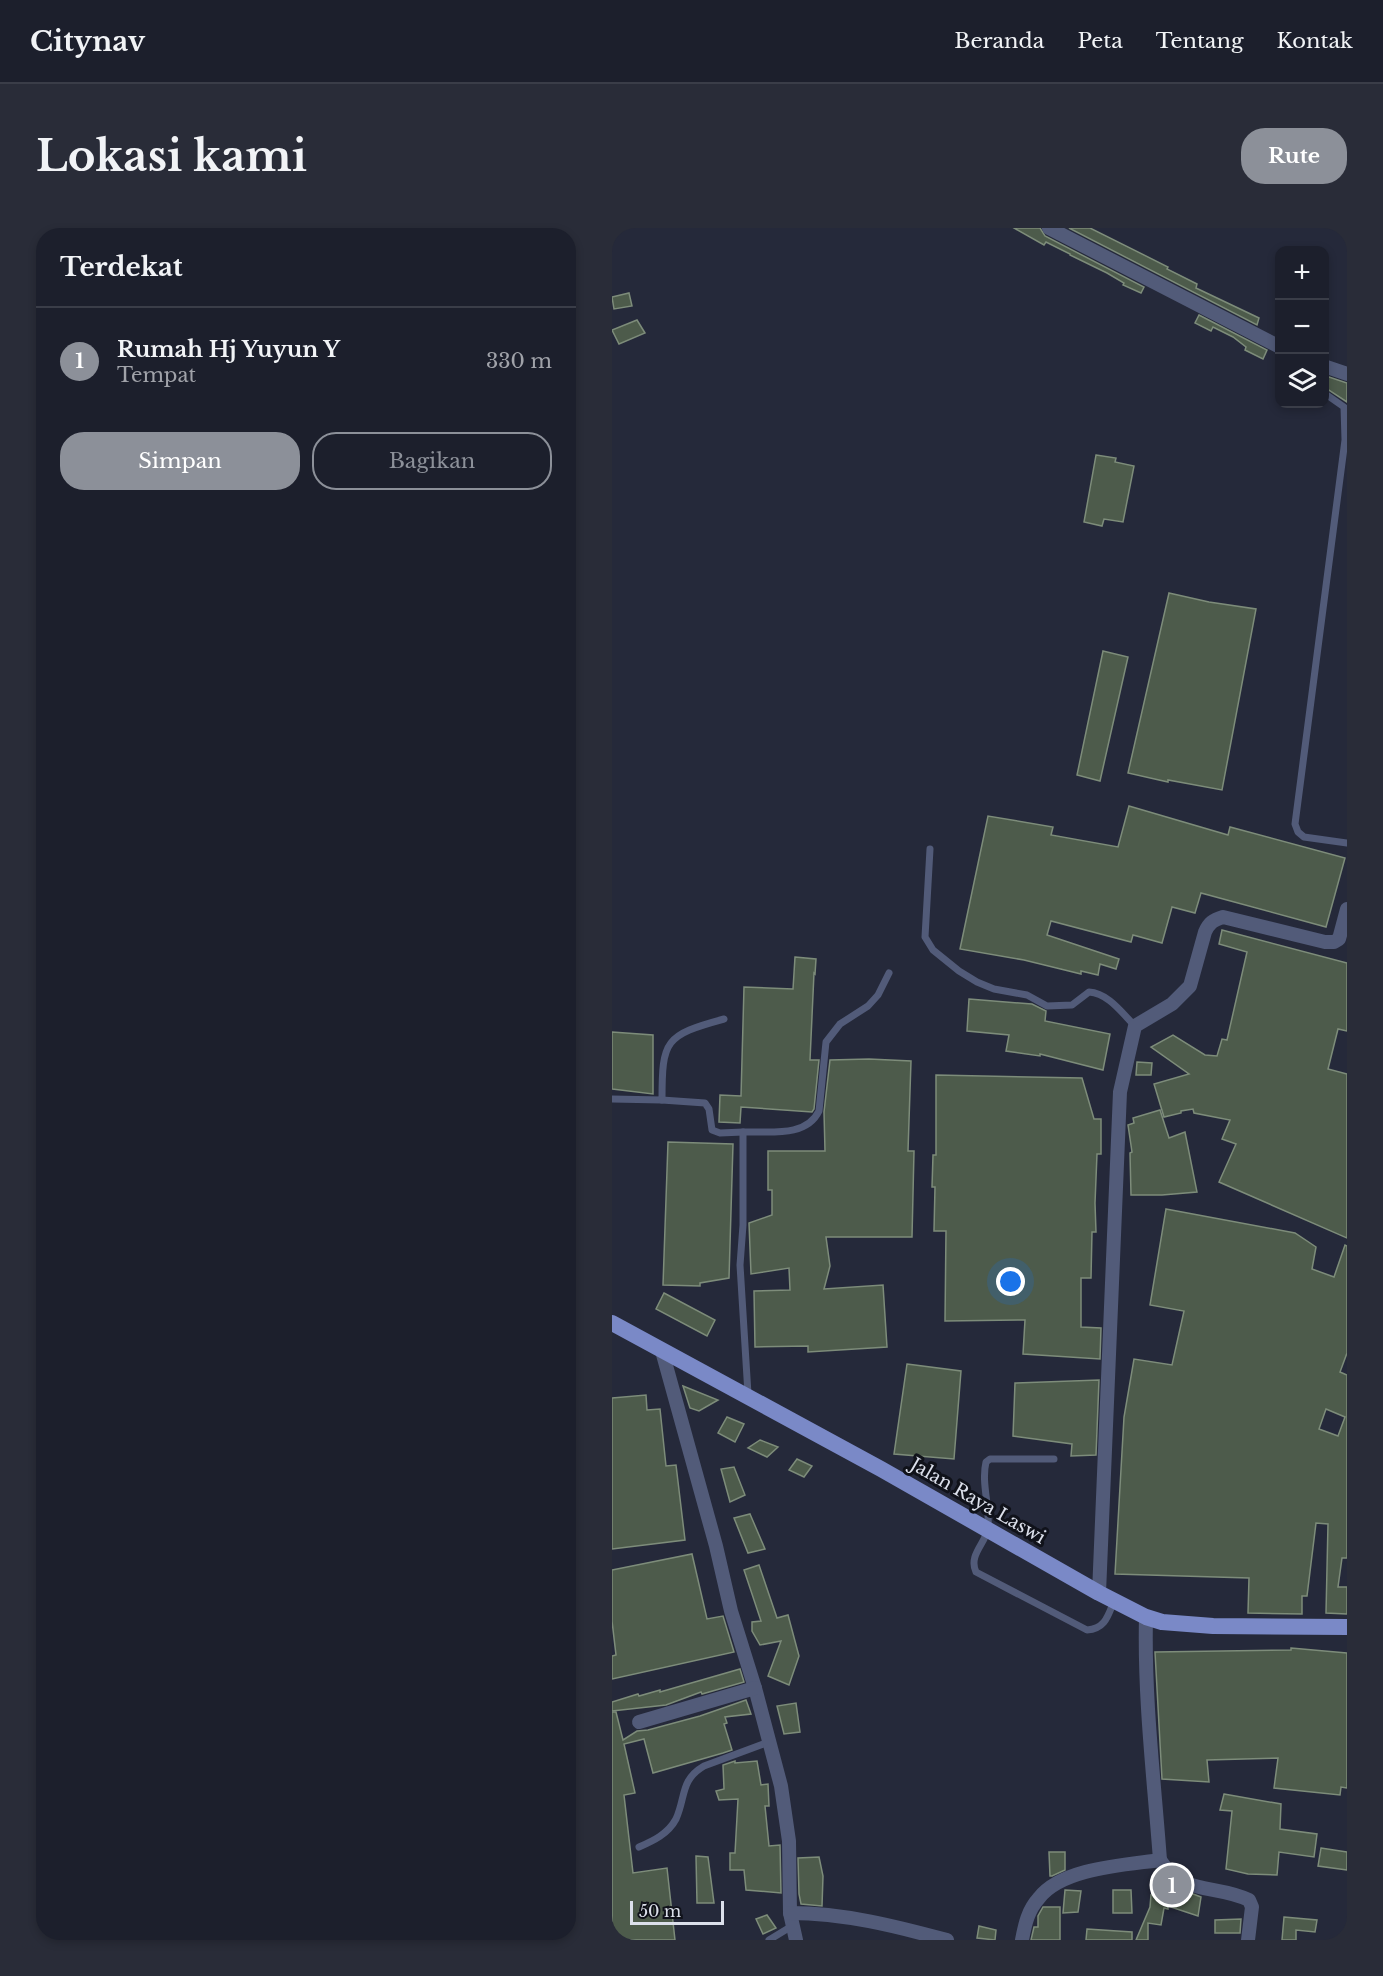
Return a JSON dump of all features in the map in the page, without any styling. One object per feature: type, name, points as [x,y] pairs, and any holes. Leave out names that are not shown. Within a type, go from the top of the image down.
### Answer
[{"type":"main road","name":"Jalan Raya Laswi","points":[[612,1323],[881,1468],[1106,1597],[1146,1617],[1162,1622],[1213,1626],[1347,1627]]},
{"type":"street","points":[[1049,228],[1275,344]]},
{"type":"street","points":[[1329,368],[1347,374]]},
{"type":"street","points":[[1106,1597],[1120,1092],[1135,1026],[1172,1004],[1190,986],[1205,932],[1215,919],[1223,917],[1325,942],[1334,942],[1339,939],[1347,909]]},
{"type":"street","points":[[662,1351],[716,1546],[731,1611],[755,1688],[781,1786],[789,1841],[793,1926],[826,1914],[845,1916],[947,1940]]},
{"type":"street","points":[[1146,1617],[1148,1735],[1160,1860],[1168,1872],[1183,1881],[1207,1890],[1249,1900],[1252,1907],[1248,1940]]},
{"type":"street","points":[[639,1722],[755,1688]]},
{"type":"street","points":[[1022,1940],[1025,1920],[1031,1909],[1039,1897],[1053,1885],[1071,1877],[1110,1867],[1160,1860]]},
{"type":"lane","points":[[1329,396],[1344,407],[1345,440],[1295,824],[1298,832],[1304,837],[1347,843]]},
{"type":"lane","points":[[930,849],[925,928],[926,937],[933,950],[959,972],[977,982],[994,989],[1027,995],[1047,1006],[1072,1005],[1089,992],[1095,993],[1112,1002],[1135,1026]]},
{"type":"lane","points":[[612,1100],[705,1103],[709,1109],[712,1130],[720,1133],[799,1130],[808,1126],[819,1111],[823,1051],[826,1042],[840,1024],[868,1006],[878,995],[889,973]]},
{"type":"lane","points":[[662,1100],[663,1057],[673,1040],[686,1031],[724,1019]]},
{"type":"lane","points":[[743,1132],[740,1265],[748,1396]]},
{"type":"lane","points":[[1054,1460],[990,1459],[986,1462],[988,1530],[975,1557],[976,1572],[1087,1630],[1094,1630],[1106,1622],[1106,1597]]},
{"type":"lane","points":[[639,1847],[655,1841],[671,1826],[679,1810],[684,1789],[694,1772],[704,1766],[769,1742]]},
{"type":"lane","points":[[769,1940],[793,1926]]},
{"type":"building","points":[[1014,228],[1040,228],[1045,236],[1144,287],[1141,293],[1123,285],[1124,283],[1107,273],[1046,242],[1044,245]]},
{"type":"building","points":[[1069,228],[1090,228],[1168,267],[1167,269],[1197,284],[1196,288],[1259,318],[1257,325]]},
{"type":"building","points":[[629,293],[632,306],[614,309],[612,297]]},
{"type":"building","points":[[1199,315],[1267,350],[1263,359],[1245,350],[1246,347],[1233,337],[1213,327],[1211,331],[1195,323]]},
{"type":"building","points":[[637,320],[645,333],[619,344],[612,330]]},
{"type":"building","points":[[1329,377],[1347,383],[1347,402],[1329,390]]},
{"type":"building","points":[[1096,455],[1116,458],[1115,462],[1134,466],[1123,522],[1104,519],[1102,526],[1084,522]]},
{"type":"building","points":[[1169,593],[1256,609],[1222,790],[1128,773]]},
{"type":"building","points":[[1103,651],[1128,657],[1100,781],[1077,775]]},
{"type":"building","points":[[1129,806],[1228,835],[1230,827],[1345,858],[1326,927],[1201,893],[1195,913],[1172,907],[1162,943],[1133,935],[1131,942],[1051,921],[1047,935],[1119,959],[1116,969],[1100,964],[1098,975],[1081,971],[1081,974],[1024,960],[960,949],[988,816],[1053,827],[1051,835],[1118,847]]},
{"type":"building","points":[[1222,930],[1347,963],[1347,1031],[1338,1029],[1328,1069],[1347,1074],[1347,1238],[1219,1182],[1236,1144],[1222,1139],[1230,1120],[1194,1113],[1193,1109],[1164,1117],[1154,1084],[1189,1074],[1151,1047],[1173,1035],[1205,1055],[1217,1056],[1222,1039],[1227,1040],[1247,952],[1219,944]]},
{"type":"building","points":[[795,957],[816,959],[810,1060],[819,1060],[814,1109],[812,1112],[741,1107],[740,1123],[719,1122],[720,1095],[741,1096],[744,987],[793,989]]},
{"type":"building","points":[[969,999],[1032,1004],[1046,1011],[1045,1021],[1110,1034],[1103,1070],[1040,1054],[1040,1056],[1006,1051],[1009,1035],[967,1031]]},
{"type":"building","points":[[612,1032],[653,1035],[653,1094],[612,1089]]},
{"type":"building","points":[[830,1060],[911,1061],[908,1151],[914,1151],[912,1237],[826,1237],[830,1266],[824,1289],[883,1285],[887,1347],[808,1352],[808,1346],[755,1347],[754,1291],[790,1290],[789,1268],[751,1274],[749,1223],[772,1215],[772,1190],[768,1190],[768,1151],[825,1151],[824,1112]]},
{"type":"building","points":[[1137,1062],[1152,1063],[1151,1075],[1136,1075]]},
{"type":"building","points":[[936,1075],[1082,1078],[1094,1119],[1101,1119],[1101,1154],[1097,1154],[1096,1232],[1092,1232],[1091,1278],[1081,1278],[1081,1327],[1101,1328],[1100,1359],[1023,1354],[1025,1320],[945,1321],[946,1231],[934,1231],[935,1187],[932,1187],[933,1155],[936,1155]]},
{"type":"building","points":[[1160,1110],[1169,1138],[1185,1132],[1197,1192],[1131,1195],[1130,1153],[1132,1152],[1128,1125],[1134,1123],[1133,1118]]},
{"type":"building","points":[[668,1142],[733,1144],[729,1278],[700,1283],[700,1286],[663,1285]]},
{"type":"building","points":[[1166,1209],[1295,1233],[1316,1247],[1312,1269],[1334,1277],[1345,1245],[1347,1246],[1347,1353],[1340,1372],[1347,1375],[1347,1558],[1342,1558],[1338,1587],[1347,1587],[1347,1614],[1326,1613],[1328,1524],[1316,1523],[1307,1596],[1302,1596],[1302,1614],[1248,1613],[1249,1578],[1115,1574],[1124,1417],[1134,1359],[1172,1365],[1184,1311],[1150,1305]],"holes":[[[1326,1409],[1345,1417],[1338,1436],[1319,1429]]]},
{"type":"building","points":[[664,1293],[715,1320],[707,1336],[656,1309]]},
{"type":"building","points":[[907,1364],[961,1371],[954,1459],[894,1454]]},
{"type":"building","points":[[1099,1380],[1096,1455],[1071,1456],[1072,1444],[1013,1436],[1015,1383]]},
{"type":"building","points":[[683,1386],[718,1400],[699,1411],[690,1408]]},
{"type":"building","points":[[646,1395],[647,1410],[660,1409],[666,1466],[676,1465],[685,1540],[612,1549],[612,1398]]},
{"type":"building","points":[[727,1417],[744,1424],[735,1442],[718,1433]]},
{"type":"building","points":[[760,1440],[778,1447],[767,1457],[748,1448]]},
{"type":"building","points":[[797,1459],[812,1466],[804,1477],[789,1470]]},
{"type":"building","points":[[734,1467],[745,1495],[730,1502],[721,1469]]},
{"type":"building","points":[[750,1514],[765,1549],[748,1553],[734,1518]]},
{"type":"building","points":[[692,1554],[707,1619],[723,1616],[734,1652],[612,1679],[612,1656],[616,1655],[612,1621],[612,1570]]},
{"type":"building","points":[[759,1565],[777,1618],[788,1615],[799,1656],[789,1685],[768,1676],[781,1641],[760,1645],[752,1631],[752,1622],[761,1621],[744,1570]]},
{"type":"building","points":[[1291,1648],[1347,1653],[1347,1788],[1341,1787],[1340,1795],[1274,1788],[1278,1758],[1207,1760],[1209,1782],[1162,1779],[1155,1652],[1291,1650]]},
{"type":"building","points":[[740,1669],[744,1682],[702,1694],[701,1692],[666,1705],[612,1711],[612,1702],[638,1694],[639,1696],[660,1690],[660,1692]]},
{"type":"building","points":[[746,1700],[751,1714],[725,1717],[727,1723],[724,1724],[732,1750],[653,1773],[644,1739],[624,1744],[635,1793],[624,1795],[633,1873],[667,1868],[675,1940],[612,1940],[612,1712],[616,1712],[623,1740],[637,1731],[700,1716]]},
{"type":"building","points":[[796,1703],[800,1732],[784,1734],[777,1706]]},
{"type":"building","points":[[735,1761],[735,1763],[757,1761],[761,1785],[768,1784],[769,1806],[765,1806],[769,1846],[780,1845],[781,1893],[746,1890],[744,1870],[730,1870],[730,1853],[735,1853],[738,1799],[719,1800],[716,1791],[724,1789],[723,1765]]},
{"type":"building","points":[[1224,1794],[1281,1804],[1280,1829],[1317,1834],[1314,1857],[1279,1852],[1277,1875],[1248,1874],[1226,1869],[1232,1811],[1220,1810]]},
{"type":"building","points":[[1321,1848],[1347,1852],[1347,1870],[1318,1866]]},
{"type":"building","points":[[1049,1852],[1065,1852],[1065,1870],[1052,1876],[1050,1876]]},
{"type":"building","points":[[696,1856],[708,1857],[714,1903],[697,1903]]},
{"type":"building","points":[[819,1857],[823,1876],[822,1906],[801,1904],[798,1858]]},
{"type":"building","points":[[1161,1875],[1175,1887],[1201,1897],[1198,1916],[1168,1906],[1168,1909],[1164,1908],[1161,1925],[1148,1923],[1148,1940],[1136,1940],[1150,1907],[1151,1895],[1156,1896]]},
{"type":"building","points":[[1065,1890],[1081,1891],[1078,1912],[1063,1913]]},
{"type":"building","points":[[1113,1890],[1131,1890],[1132,1913],[1113,1913]]},
{"type":"building","points":[[1043,1907],[1060,1907],[1060,1940],[1031,1940],[1034,1927],[1038,1927],[1038,1916]]},
{"type":"building","points":[[767,1915],[776,1928],[763,1934],[756,1919]]},
{"type":"building","points":[[1284,1917],[1317,1920],[1315,1932],[1296,1930],[1296,1940],[1282,1940]]},
{"type":"building","points":[[1241,1919],[1240,1933],[1215,1933],[1215,1920]]},
{"type":"building","points":[[979,1926],[996,1930],[995,1940],[977,1938]]},
{"type":"building","points":[[1087,1929],[1132,1932],[1132,1940],[1086,1940]]},
{"type":"place","name":"Rumah Hj Yuyun Y","points":[[1172,1885]]}]
